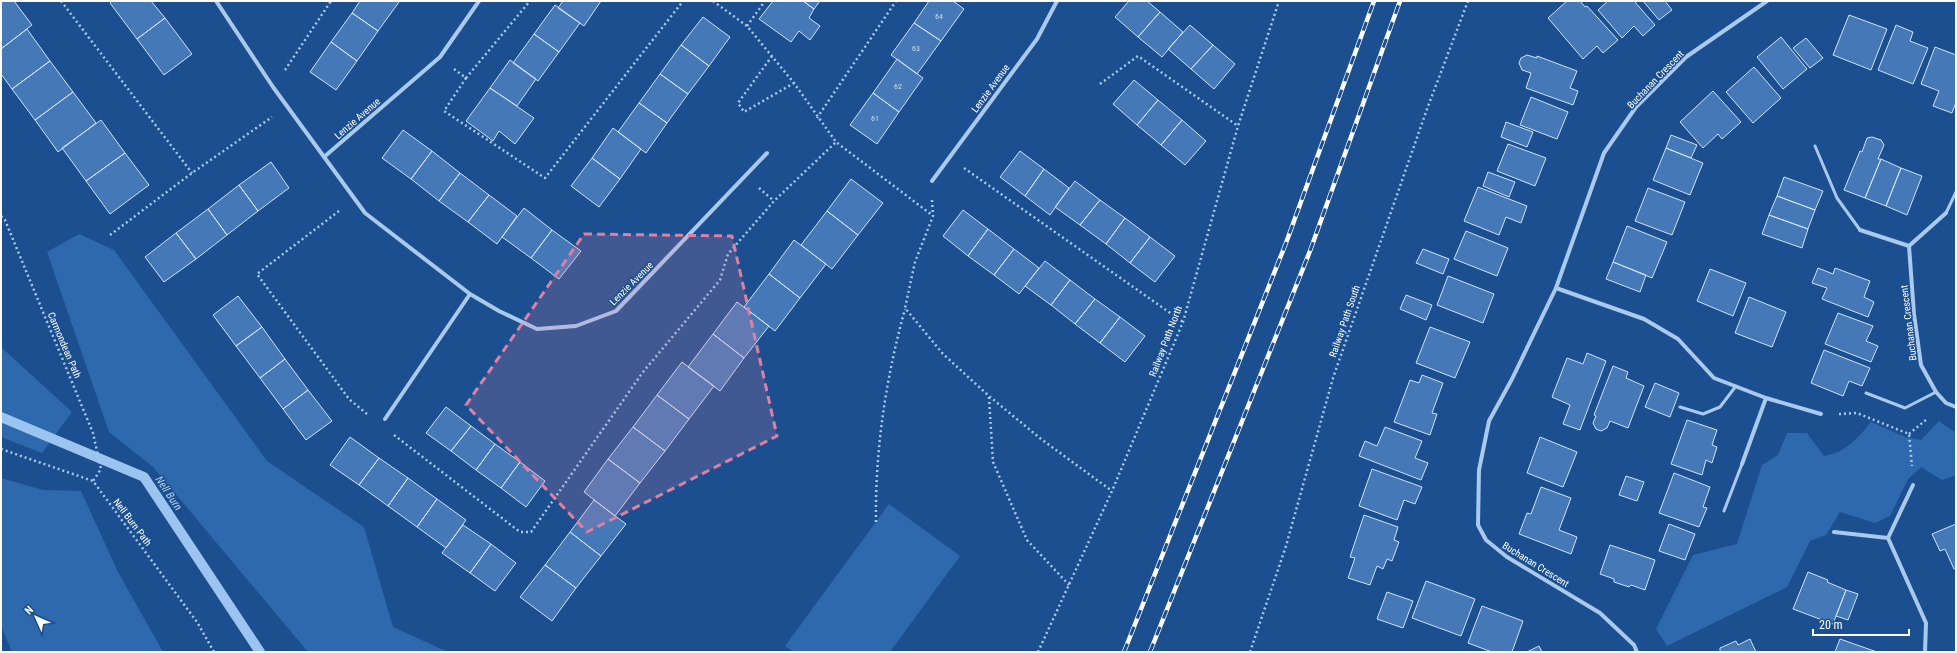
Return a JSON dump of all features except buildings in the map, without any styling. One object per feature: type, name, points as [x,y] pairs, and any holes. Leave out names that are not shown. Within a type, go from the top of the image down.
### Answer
[{"type":"street","name":"Lenzie Avenue","points":[[216,1],[273,87],[365,212],[470,294],[499,311],[537,328],[576,326],[616,311],[767,153]]},
{"type":"street","name":"Lenzie Avenue","points":[[324,157],[440,57],[479,1]]},
{"type":"street","name":"Lenzie Avenue","points":[[932,181],[1037,39],[1057,1]]},
{"type":"street","name":"Buchanan Crescent","points":[[1637,652],[1634,645],[1600,613],[1507,557],[1486,540],[1478,525],[1479,470],[1489,421],[1512,380],[1556,288],[1604,153],[1636,107],[1686,56],[1767,1]]},
{"type":"street","points":[[1860,230],[1909,246],[1946,213]]},
{"type":"street","name":"Buchanan Crescent","points":[[1909,246],[1914,314],[1921,365],[1936,392],[1946,403],[1956,408]]},
{"type":"street","points":[[1556,288],[1644,319],[1678,339],[1714,378],[1766,398],[1820,414]]},
{"type":"street","points":[[385,419],[470,294]]},
{"type":"street","points":[[1742,464],[1766,398]]},
{"type":"street","points":[[1913,485],[1888,538],[1926,623],[1925,652]]},
{"type":"street","points":[[1834,532],[1888,538]]},
{"type":"lane","points":[[1815,146],[1837,198],[1860,230]]},
{"type":"lane","points":[[1946,213],[1956,192]]},
{"type":"lane","points":[[1680,407],[1703,414],[1720,407],[1736,386]]},
{"type":"lane","points":[[1866,393],[1905,408],[1936,392]]},
{"type":"lane","points":[[1724,511],[1742,464]]},
{"type":"path","points":[[61,1],[192,173]]},
{"type":"path","points":[[273,87],[331,1]]},
{"type":"path","points":[[530,1],[466,78],[444,111],[545,178],[683,1]]},
{"type":"path","points":[[713,1],[747,26],[794,83],[817,118],[836,142],[933,216],[915,262],[906,308],[892,357],[882,418],[875,479],[876,522]]},
{"type":"path","points":[[747,26],[766,1]]},
{"type":"path","points":[[817,118],[896,1]]},
{"type":"path","name":"Railway Path North","points":[[1038,652],[1112,491],[1183,322],[1238,126],[1279,1]]},
{"type":"path","name":"Railway Path South","points":[[1250,652],[1286,546],[1333,378],[1427,109],[1468,1]]},
{"type":"path","points":[[772,56],[738,103],[744,112],[794,83]]},
{"type":"path","points":[[1100,84],[1138,56],[1238,126]]},
{"type":"path","points":[[440,57],[466,78]]},
{"type":"path","points":[[110,235],[192,173],[288,107]]},
{"type":"path","points":[[355,199],[257,274],[348,399],[520,532],[531,532],[643,372],[720,280],[728,254],[774,201],[836,142]]},
{"type":"path","points":[[949,157],[1183,322]]},
{"type":"path","name":"Carmondean Path","points":[[1,216],[4,220],[92,433],[101,469],[93,481]]},
{"type":"path","points":[[906,308],[943,354],[989,396],[1041,439],[1112,491]]},
{"type":"path","points":[[989,396],[993,462],[1027,540],[1069,585]]},
{"type":"path","points":[[1820,414],[1857,413],[1909,434],[1913,485]]},
{"type":"path","points":[[381,426],[385,419]]},
{"type":"path","points":[[1,449],[93,481]]},
{"type":"path","name":"Nell Burn Path","points":[[93,481],[197,622],[214,652]]},
{"type":"highlighted area","points":[[584,234],[732,236],[777,436],[587,532],[466,405]]},
{"type":"shaded area","points":[[79,234],[114,250],[267,461],[364,527],[393,627],[448,652],[308,652],[153,467],[109,432],[47,252]]},
{"type":"shaded area","points":[[1,347],[72,412],[42,453],[1,437]]},
{"type":"shaded area","points":[[1939,421],[1956,433],[1956,475],[1942,480],[1921,467],[1908,479],[1890,516],[1875,523],[1840,512],[1826,535],[1810,541],[1787,587],[1667,646],[1656,629],[1693,555],[1737,544],[1762,465],[1778,455],[1787,433],[1807,433],[1824,456],[1838,452],[1845,448],[1861,434],[1871,422],[1905,437],[1921,440]]},
{"type":"shaded area","points":[[1,478],[43,490],[81,491],[118,572],[163,652],[12,652],[1,626]]},
{"type":"shaded area","points":[[889,504],[960,556],[890,652],[794,652],[785,646]]},
{"type":"waterway","name":"Nell Burn","points":[[1,417],[144,477],[260,652]]},
{"type":"railway","points":[[1124,652],[1286,243],[1374,1]]},
{"type":"railway","points":[[1150,652],[1310,251],[1400,1]]}]
